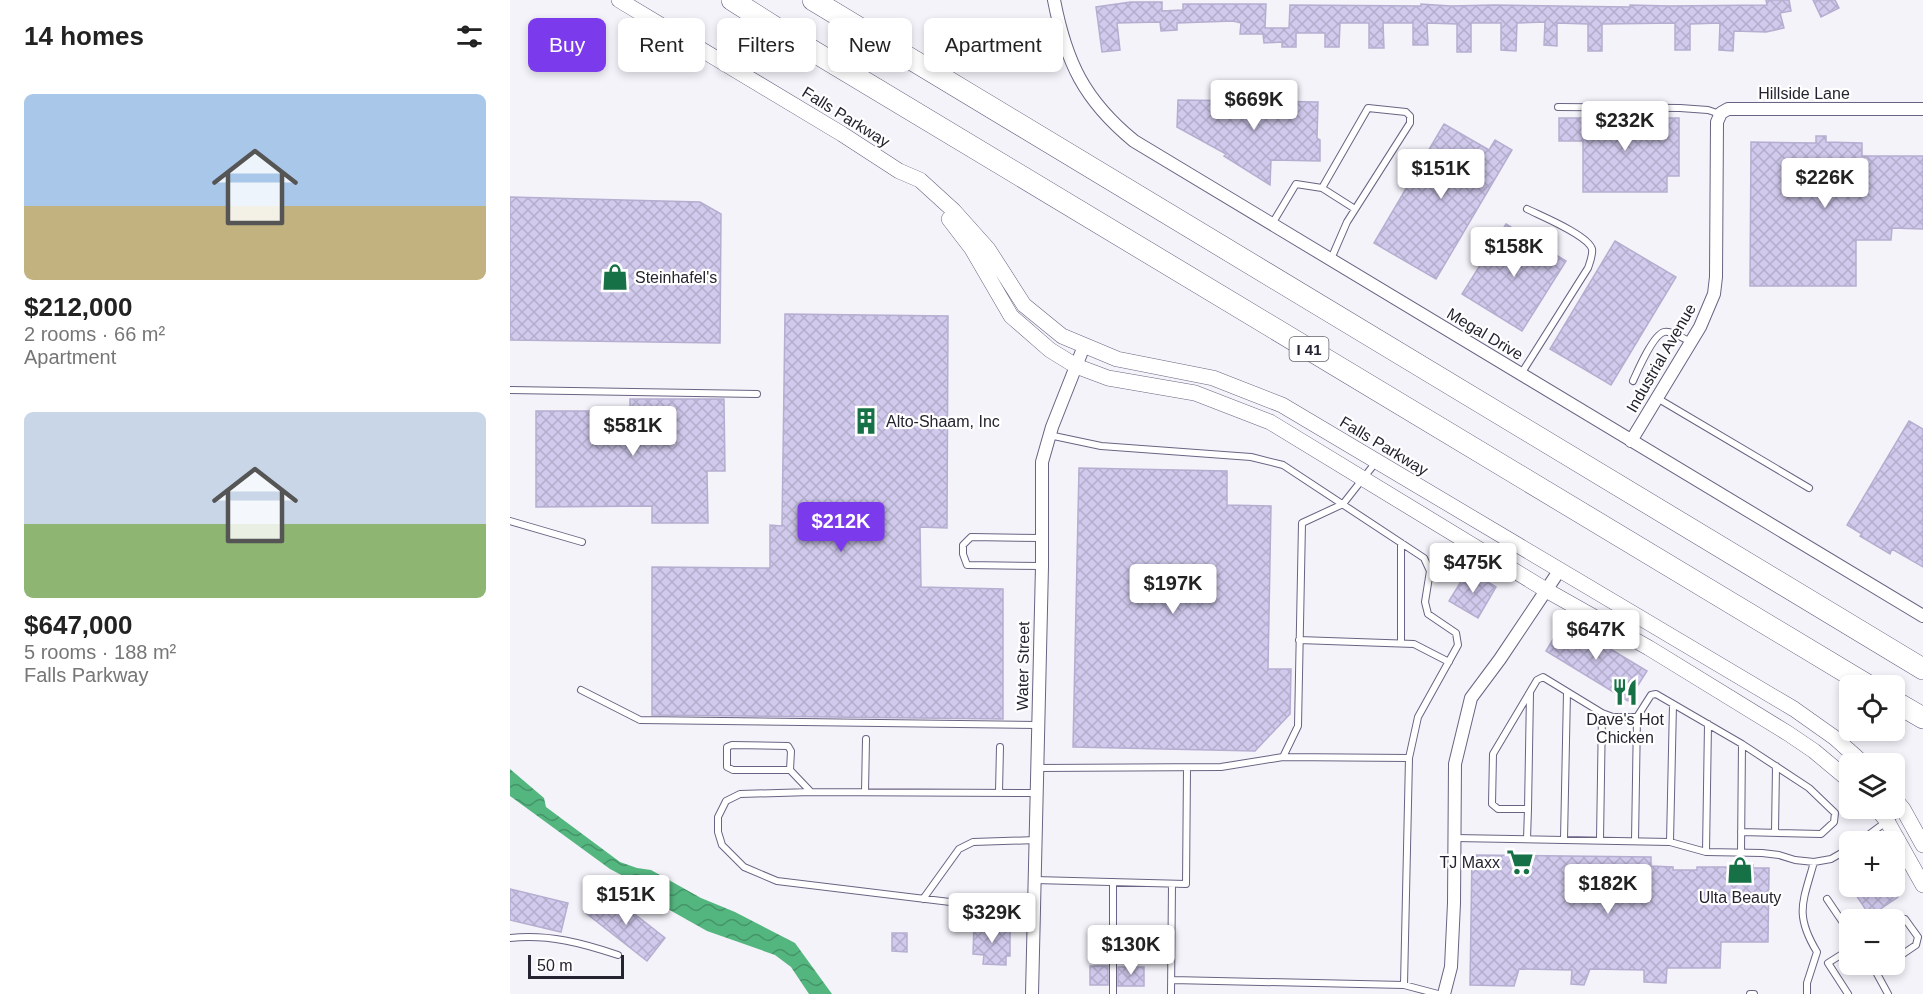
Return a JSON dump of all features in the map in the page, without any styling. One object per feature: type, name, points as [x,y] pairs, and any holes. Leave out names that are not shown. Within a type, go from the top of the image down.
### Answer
[{"type":"highway","name":"I 41","points":[[732,0],[752,9],[833,63],[1851,675]]},
{"type":"highway","name":"I 41","points":[[813,0],[1923,668]]},
{"type":"highway","points":[[1905,707],[1923,718]]},
{"type":"street","name":"Falls Parkway","points":[[619,0],[842,134],[899,171],[920,180],[954,211],[988,249],[1024,305],[1062,336],[1117,359],[1213,378],[1282,405],[1794,709],[1852,753]]},
{"type":"street","name":"Megal Drive","points":[[1054,0],[1064,46],[1080,80],[1120,130],[1134,141],[1923,616]]},
{"type":"street","name":"Hillside Lane","points":[[1720,114],[1728,110],[1923,110]]},
{"type":"street","name":"Industrial Avenue","points":[[1631,441],[1691,342],[1714,294],[1716,277],[1716,122],[1720,114]]},
{"type":"street","name":"Falls Parkway","points":[[899,171],[950,220],[972,249],[1011,316],[1050,350],[1076,366],[1108,378],[1195,393],[1270,422],[1546,590],[1650,648],[1789,734],[1839,771]]},
{"type":"street","name":"Water Street","points":[[1032,994],[1042,566],[1042,462],[1049,435],[1084,346]]},
{"type":"street","points":[[1444,994],[1451,967],[1455,764],[1472,698],[1559,571]]},
{"type":"street","points":[[1905,814],[1923,845]]},
{"type":"street","points":[[1887,821],[1923,885]]},
{"type":"lane","points":[[1558,107],[1680,108],[1708,110],[1720,114]]},
{"type":"lane","points":[[1323,188],[1368,108],[1406,112],[1410,116],[1410,123],[1347,222],[1330,260]]},
{"type":"lane","points":[[1272,224],[1296,184],[1323,188],[1355,209]]},
{"type":"lane","points":[[1521,374],[1588,268],[1592,256],[1592,249],[1586,239],[1527,209]]},
{"type":"lane","points":[[1633,381],[1656,338],[1663,332],[1691,342]]},
{"type":"lane","points":[[510,390],[757,393]]},
{"type":"lane","points":[[1657,398],[1809,488]]},
{"type":"lane","points":[[1049,435],[1101,446],[1251,457],[1283,465],[1424,558],[1430,571],[1425,602],[1428,614],[1456,633],[1458,645],[1418,717],[1409,758],[1404,985]]},
{"type":"lane","points":[[1283,757],[1298,726],[1302,523],[1343,504],[1376,462]]},
{"type":"lane","points":[[510,521],[582,542]]},
{"type":"lane","points":[[1042,538],[971,537],[963,545],[967,565],[1042,566]]},
{"type":"lane","points":[[1401,543],[1401,643]]},
{"type":"lane","points":[[1299,640],[1414,644],[1449,662]]},
{"type":"lane","points":[[1527,809],[1498,809],[1492,804],[1493,754],[1537,680],[1543,677],[1613,717],[1637,717]]},
{"type":"lane","points":[[581,690],[640,720],[1038,725]]},
{"type":"lane","points":[[1527,839],[1530,691]]},
{"type":"lane","points":[[1564,840],[1567,692]]},
{"type":"lane","points":[[1635,841],[1637,717],[1651,695],[1656,694],[1742,744],[1809,788],[1834,813],[1834,822],[1821,834],[1741,832]]},
{"type":"lane","points":[[1670,842],[1673,704]]},
{"type":"lane","points":[[1600,840],[1602,712]]},
{"type":"lane","points":[[1706,852],[1708,724]]},
{"type":"lane","points":[[865,792],[866,739]]},
{"type":"lane","points":[[1741,853],[1742,744]]},
{"type":"lane","points":[[790,770],[791,751],[788,746],[732,745],[727,747],[727,767],[733,770],[790,770],[811,792]]},
{"type":"lane","points":[[999,792],[1000,747]]},
{"type":"lane","points":[[1037,768],[1221,767],[1283,757],[1409,758]]},
{"type":"lane","points":[[1775,832],[1776,766]]},
{"type":"lane","points":[[1035,880],[1186,884],[1187,768]]},
{"type":"lane","points":[[1034,912],[777,881],[744,867],[722,845],[718,832],[718,817],[726,801],[740,794],[1037,793]]},
{"type":"lane","points":[[1874,831],[1887,821]]},
{"type":"lane","points":[[1455,838],[1670,842],[1706,852],[1779,855],[1814,862],[1831,859],[1839,854]]},
{"type":"lane","points":[[923,899],[959,849],[973,842],[1036,840]]},
{"type":"lane","points":[[1814,862],[1802,910],[1806,934],[1848,994]]},
{"type":"lane","points":[[1113,882],[1113,994]]},
{"type":"lane","points":[[1172,884],[1172,994]]},
{"type":"lane","points":[[1827,898],[1839,916]]},
{"type":"lane","points":[[1905,919],[1918,937],[1916,945],[1905,952]]},
{"type":"lane","points":[[510,938],[526,936],[576,941],[618,955]]},
{"type":"lane","points":[[1807,994],[1807,984],[1817,951]]},
{"type":"lane","points":[[1828,963],[1839,956]]},
{"type":"lane","points":[[1878,975],[1888,994]]},
{"type":"lane","points":[[1172,980],[1404,985],[1438,994]]},
{"type":"water","points":[[510,769],[544,798],[546,807],[620,862],[651,870],[701,898],[735,912],[795,943],[832,994],[809,994],[791,967],[775,955],[707,931],[636,891],[625,877],[610,869],[510,796]]},
{"type":"building","points":[[1766,0],[1789,0],[1791,11],[1780,13],[1784,28],[1766,32],[1734,31],[1733,51],[1719,50],[1720,23],[1690,24],[1690,50],[1675,50],[1675,23],[1602,24],[1602,51],[1588,51],[1588,24],[1557,23],[1557,46],[1544,45],[1545,22],[1517,23],[1516,51],[1501,50],[1501,23],[1471,23],[1471,52],[1457,52],[1457,24],[1427,23],[1428,45],[1413,45],[1413,23],[1383,23],[1384,48],[1369,48],[1369,23],[1340,23],[1339,47],[1325,47],[1325,33],[1296,33],[1296,47],[1282,47],[1282,42],[1264,43],[1263,34],[1240,34],[1241,23],[1233,21],[1177,23],[1177,30],[1161,31],[1160,22],[1117,23],[1120,50],[1102,52],[1096,7],[1131,2],[1162,2],[1162,11],[1183,10],[1183,4],[1266,4],[1265,28],[1289,28],[1290,5],[1630,7],[1630,5],[1767,5]]},
{"type":"building","points":[[1813,0],[1835,0],[1839,8],[1821,17]]},
{"type":"building","points":[[1178,100],[1318,102],[1317,138],[1320,140],[1320,161],[1271,160],[1270,185],[1224,156],[1226,154],[1177,127]]},
{"type":"building","points":[[1559,118],[1679,118],[1679,176],[1667,176],[1667,192],[1583,192],[1583,141],[1559,141]]},
{"type":"building","points":[[1444,124],[1489,150],[1495,140],[1512,150],[1436,279],[1374,243]]},
{"type":"building","points":[[1816,136],[1826,136],[1826,142],[1862,143],[1862,156],[1923,156],[1923,229],[1892,228],[1891,240],[1856,240],[1856,286],[1750,286],[1751,142],[1816,143]]},
{"type":"building","name":"Steinhafel's","points":[[510,197],[700,202],[721,214],[720,343],[510,340]]},
{"type":"building","points":[[1506,224],[1566,261],[1522,331],[1462,294]]},
{"type":"building","points":[[1615,241],[1676,277],[1611,385],[1550,349]]},
{"type":"building","name":"Alto-Shaam, Inc","points":[[785,314],[948,316],[947,528],[920,527],[921,587],[1003,589],[1003,719],[652,715],[652,567],[770,568],[770,525],[782,526]]},
{"type":"building","points":[[630,399],[724,399],[725,471],[707,471],[708,523],[652,523],[652,506],[536,507],[536,411],[630,411]]},
{"type":"building","points":[[1909,421],[1923,429],[1923,567],[1892,549],[1890,554],[1860,536],[1862,534],[1847,525]]},
{"type":"building","points":[[1079,468],[1227,471],[1227,505],[1271,506],[1268,669],[1291,669],[1290,714],[1255,751],[1073,747]]},
{"type":"building","points":[[1468,570],[1496,587],[1478,618],[1449,601]]},
{"type":"building","points":[[1564,621],[1647,671],[1628,701],[1546,651]]},
{"type":"building","points":[[1472,855],[1651,857],[1651,866],[1673,867],[1673,870],[1697,870],[1697,867],[1729,867],[1729,865],[1769,868],[1768,942],[1721,942],[1720,968],[1667,968],[1666,983],[1644,982],[1644,970],[1590,969],[1584,985],[1571,984],[1572,970],[1519,969],[1514,986],[1470,985]]},
{"type":"building","points":[[510,889],[568,903],[561,932],[510,920]]},
{"type":"building","points":[[604,890],[665,938],[647,961],[586,913]]},
{"type":"building","points":[[1857,897],[1898,897],[1880,909],[1865,909]]},
{"type":"building","points":[[974,925],[1010,926],[1010,956],[1006,956],[1006,965],[983,964],[984,955],[973,954]]},
{"type":"building","points":[[892,933],[907,933],[907,952],[892,951]]},
{"type":"building","points":[[1090,966],[1108,966],[1108,985],[1090,985]]},
{"type":"building","points":[[1118,967],[1144,967],[1144,986],[1118,986]]},
{"type":"place","name":"Steinhafel's","points":[[615,277]]},
{"type":"place","name":"Alto-Shaam, Inc","points":[[866,421]]},
{"type":"place","name":"Dave's Hot Chicken","points":[[1625,692]]},
{"type":"place","name":"TJ Maxx","points":[[1520,862]]},
{"type":"place","name":"Ulta Beauty","points":[[1740,870]]}]
